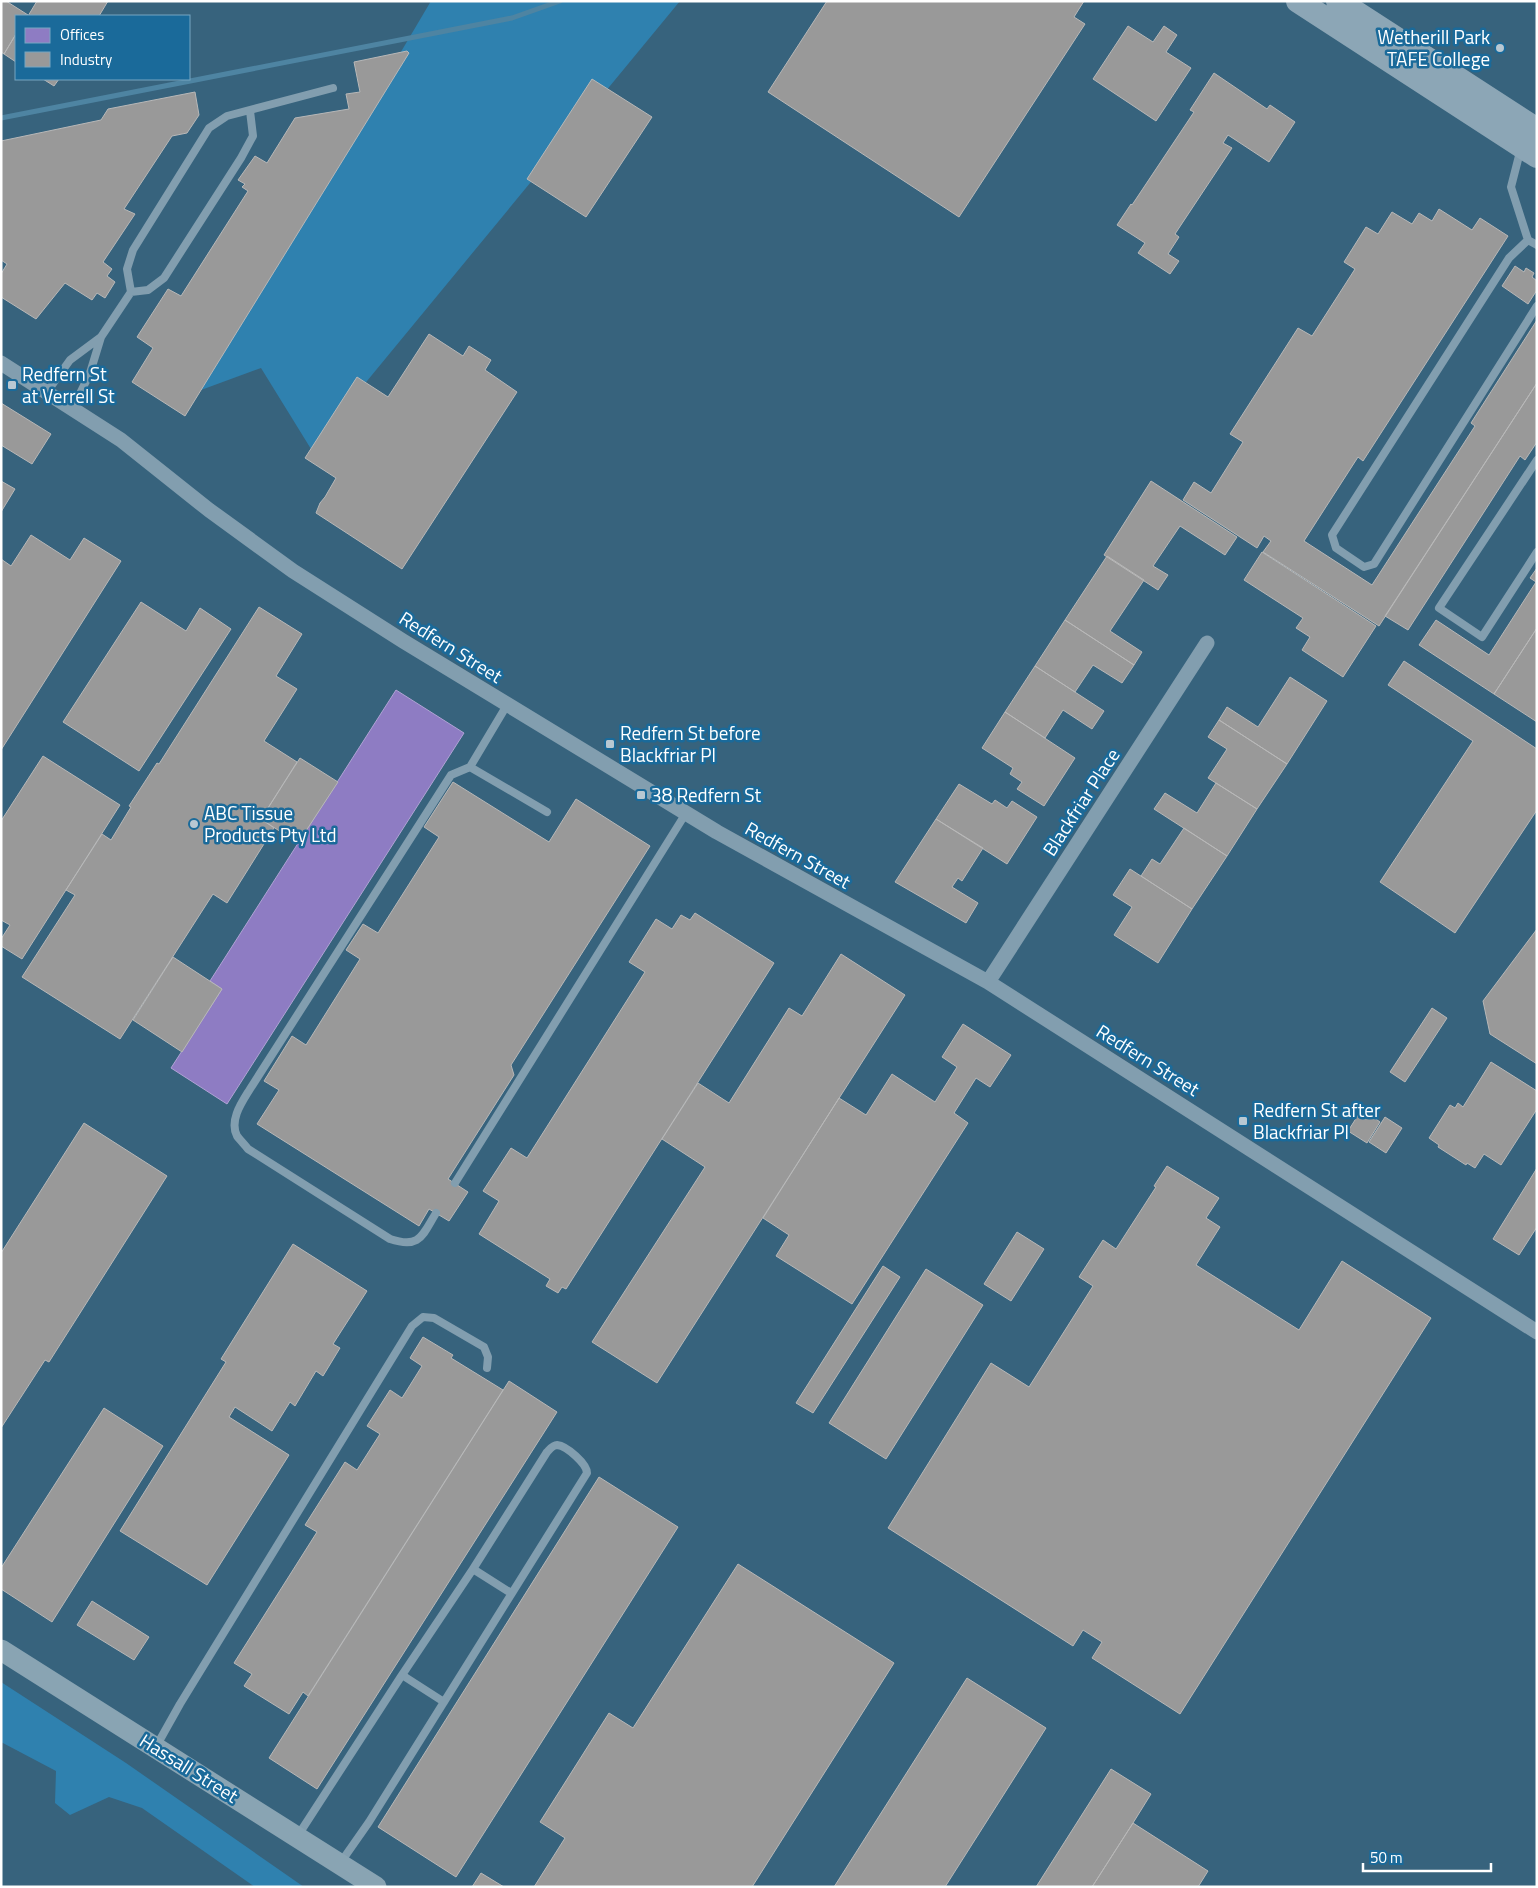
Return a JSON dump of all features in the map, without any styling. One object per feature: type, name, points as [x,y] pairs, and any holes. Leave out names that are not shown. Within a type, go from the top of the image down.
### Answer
[{"type":"main road","points":[[1298,1],[1532,144]]},
{"type":"main road","points":[[1338,1],[1532,144]]},
{"type":"main road","name":"Hassall Street","points":[[1,1650],[376,1887]]},
{"type":"street","name":"Redfern Street","points":[[1,363],[121,440],[209,510],[293,571],[686,814],[988,982],[1537,1332]]},
{"type":"street","name":"Blackfriar Place","points":[[988,982],[1207,643]]},
{"type":"lane","points":[[73,408],[90,372],[101,338],[131,292],[127,269],[133,250],[209,128],[227,116],[333,88]]},
{"type":"lane","points":[[131,292],[148,290],[164,278],[241,158],[253,136],[250,110]]},
{"type":"lane","points":[[1532,144],[1511,187],[1528,240],[1537,245]]},
{"type":"lane","points":[[1528,240],[1509,258],[1332,535],[1336,548],[1364,567],[1374,564],[1537,306]]},
{"type":"lane","points":[[47,392],[70,360],[101,338]]},
{"type":"lane","points":[[1537,460],[1440,608],[1482,637],[1537,552]]},
{"type":"lane","points":[[436,1214],[421,1238],[416,1242],[402,1243],[390,1239],[248,1149],[237,1136],[235,1122],[238,1109],[250,1089],[451,775],[470,767],[507,705]]},
{"type":"lane","points":[[470,767],[547,812]]},
{"type":"lane","points":[[455,1183],[686,814]]},
{"type":"lane","points":[[156,1747],[412,1326],[423,1317],[434,1318],[484,1347],[488,1357],[487,1368]]},
{"type":"lane","points":[[297,1836],[547,1452],[552,1447],[558,1445],[565,1448],[587,1467],[588,1473],[369,1822],[340,1864]]},
{"type":"lane","points":[[473,1568],[512,1593]]},
{"type":"lane","points":[[402,1675],[444,1702]]},
{"type":"shaded area","points":[[431,1],[680,1],[311,449],[261,368],[201,390]]},
{"type":"shaded area","points":[[1,1682],[126,1763],[304,1887],[255,1887],[142,1808],[109,1797],[70,1815],[55,1803],[56,1771],[1,1742]]},
{"type":"building: Offices","name":"ABC Tissue Products Pty Ltd","points":[[396,690],[464,733],[227,1104],[171,1068],[222,989],[210,981]]},
{"type":"building: Industry","points":[[1,1],[6,1],[28,15],[15,15],[15,36],[4,54],[1,52]]},
{"type":"building: Industry","points":[[37,1],[108,1],[100,15],[29,15]]},
{"type":"building: Industry","points":[[827,1],[1084,1],[1074,17],[1085,24],[959,217],[768,92]]},
{"type":"building: Industry","points":[[1128,26],[1153,42],[1164,26],[1177,35],[1166,52],[1191,68],[1156,121],[1093,79]]},
{"type":"building: Industry","points":[[15,36],[15,61],[4,54]]},
{"type":"building: Industry","points":[[407,51],[409,53],[185,416],[132,382],[153,348],[137,337],[168,289],[181,296],[248,191],[242,187],[245,184],[238,180],[255,156],[267,163],[295,118],[349,109],[346,94],[360,92],[354,62]]},
{"type":"building: Industry","points":[[1214,73],[1267,109],[1270,105],[1295,122],[1269,162],[1228,135],[1223,143],[1232,148],[1175,234],[1179,237],[1168,254],[1179,261],[1170,274],[1138,253],[1145,243],[1117,225],[1194,112],[1190,110]]},
{"type":"building: Industry","points":[[592,79],[652,117],[586,217],[527,179]]},
{"type":"building: Industry","points":[[45,80],[58,80],[54,86]]},
{"type":"building: Industry","points":[[195,92],[199,115],[187,133],[172,136],[124,209],[135,214],[103,262],[112,269],[107,276],[115,282],[105,298],[97,293],[92,300],[65,283],[36,319],[1,297],[1,274],[7,264],[1,260],[1,141],[101,120],[108,109]]},
{"type":"building: Industry","points":[[1439,209],[1472,230],[1480,218],[1508,236],[1363,461],[1358,457],[1304,541],[1372,585],[1475,426],[1471,423],[1537,320],[1537,383],[1379,626],[1263,552],[1271,541],[1264,536],[1257,548],[1183,500],[1194,482],[1211,493],[1243,442],[1230,434],[1298,328],[1312,336],[1355,269],[1344,262],[1366,227],[1378,234],[1392,212],[1412,224],[1419,213],[1432,221]]},
{"type":"building: Industry","points":[[1515,266],[1524,272],[1526,268],[1534,273],[1532,277],[1537,281],[1537,290],[1528,304],[1502,286]]},
{"type":"building: Industry","points":[[429,334],[463,356],[469,346],[491,360],[485,370],[517,392],[402,569],[316,513],[336,478],[305,458],[357,377],[388,397]]},
{"type":"building: Industry","points":[[1537,383],[1537,442],[1525,460],[1520,456],[1408,630],[1385,616]]},
{"type":"building: Industry","points":[[1,403],[51,434],[32,464],[1,445]]},
{"type":"building: Industry","points":[[1,481],[15,489],[1,512]]},
{"type":"building: Industry","points":[[1151,481],[1237,537],[1225,555],[1180,526],[1153,566],[1168,575],[1158,590],[1104,555]]},
{"type":"building: Industry","points":[[31,535],[70,560],[84,538],[121,561],[1,750],[1,559],[11,566]]},
{"type":"building: Industry","points":[[1262,552],[1376,626],[1343,677],[1302,650],[1310,637],[1296,628],[1303,618],[1244,580]]},
{"type":"building: Industry","points":[[1107,556],[1144,580],[1110,631],[1142,652],[1134,665],[1065,620]]},
{"type":"building: Industry","points":[[1537,568],[1537,628],[1494,694],[1419,645],[1436,620],[1489,655],[1536,582],[1530,578]]},
{"type":"building: Industry","points":[[141,602],[186,631],[200,608],[231,629],[139,771],[63,722]]},
{"type":"building: Industry","name":"ABC Tissue Products Pty Ltd","points":[[259,607],[302,634],[276,676],[297,689],[264,741],[297,762],[261,819],[274,828],[227,903],[213,894],[120,1039],[22,977],[75,895],[66,890],[102,834],[111,840],[131,807],[129,806],[157,763],[159,764]]},
{"type":"building: Industry","points":[[1065,620],[1134,665],[1122,683],[1093,665],[1075,692],[1035,666]]},
{"type":"building: Industry","points":[[1537,628],[1537,722],[1494,694]]},
{"type":"building: Industry","points":[[1404,661],[1537,749],[1537,810],[1455,933],[1380,882],[1473,741],[1388,685]]},
{"type":"building: Industry","points":[[1035,666],[1104,711],[1092,729],[1063,710],[1045,738],[1005,712]]},
{"type":"building: Industry","points":[[1290,677],[1327,701],[1287,764],[1219,720],[1227,707],[1258,727]]},
{"type":"building: Industry","points":[[1005,712],[1075,758],[1044,806],[1017,789],[1022,782],[1010,774],[1013,768],[982,748]]},
{"type":"building: Industry","points":[[1219,720],[1287,764],[1257,809],[1208,778],[1227,749],[1208,737]]},
{"type":"building: Industry","points":[[43,756],[120,805],[22,959],[1,946],[1,939],[10,925],[1,920],[1,821]]},
{"type":"building: Industry","points":[[300,758],[338,782],[298,843],[261,819]]},
{"type":"building: Industry","points":[[453,782],[549,842],[576,799],[650,846],[511,1065],[514,1075],[448,1179],[468,1192],[449,1221],[429,1209],[419,1226],[257,1124],[279,1090],[264,1081],[292,1036],[306,1045],[360,959],[346,950],[363,924],[378,933],[439,837],[424,827]]},
{"type":"building: Industry","points":[[1216,783],[1257,809],[1227,856],[1154,809],[1165,793],[1197,813]]},
{"type":"building: Industry","points":[[959,784],[992,804],[995,800],[1007,808],[1012,801],[1037,817],[1007,864],[936,819]]},
{"type":"building: Industry","points":[[936,819],[983,848],[962,881],[958,878],[952,887],[978,903],[966,923],[895,882]]},
{"type":"building: Industry","points":[[1184,828],[1227,856],[1192,909],[1141,876],[1152,859],[1160,864]]},
{"type":"building: Industry","points":[[1130,869],[1192,909],[1158,963],[1114,935],[1132,907],[1113,895]]},
{"type":"building: Industry","points":[[695,913],[774,963],[566,1289],[562,1287],[558,1293],[546,1286],[550,1279],[479,1234],[499,1201],[483,1191],[511,1148],[527,1158],[645,972],[629,962],[656,919],[672,929],[681,915],[690,920]]},
{"type":"building: Industry","points":[[1537,929],[1537,1064],[1490,1034],[1483,1001]]},
{"type":"building: Industry","points":[[841,954],[905,995],[657,1383],[592,1342],[705,1167],[662,1139],[698,1083],[729,1103],[789,1008],[802,1016]]},
{"type":"building: Industry","points":[[173,957],[222,989],[182,1052],[133,1020]]},
{"type":"building: Industry","points":[[1432,1008],[1447,1018],[1405,1082],[1390,1072]]},
{"type":"building: Industry","points":[[963,1024],[1011,1055],[990,1087],[976,1078],[954,1113],[968,1123],[852,1304],[776,1256],[789,1235],[763,1218],[839,1098],[866,1115],[892,1074],[935,1102],[957,1067],[942,1057]]},
{"type":"building: Industry","points":[[1491,1062],[1537,1091],[1537,1109],[1501,1165],[1484,1154],[1475,1168],[1467,1163],[1466,1165],[1438,1147],[1439,1145],[1429,1138],[1450,1105],[1455,1108],[1458,1103],[1463,1107]]},
{"type":"building: Industry","points":[[1362,1109],[1380,1122],[1367,1143],[1348,1131]]},
{"type":"building: Industry","points":[[1385,1117],[1402,1128],[1386,1153],[1369,1142]]},
{"type":"building: Industry","points":[[84,1123],[167,1176],[49,1362],[45,1360],[1,1428],[1,1253]]},
{"type":"building: Industry","points":[[1167,1166],[1219,1198],[1206,1218],[1220,1227],[1196,1265],[1299,1330],[1342,1261],[1431,1318],[1180,1714],[1092,1658],[1102,1642],[1083,1630],[1073,1646],[888,1528],[991,1363],[1029,1387],[1093,1286],[1079,1277],[1103,1240],[1116,1249],[1156,1187],[1154,1186]]},
{"type":"building: Industry","points":[[1537,1168],[1537,1227],[1519,1255],[1493,1239]]},
{"type":"building: Industry","points":[[1017,1232],[1044,1249],[1011,1301],[984,1284]]},
{"type":"building: Industry","points":[[293,1244],[367,1291],[333,1344],[340,1348],[323,1376],[316,1371],[295,1406],[290,1402],[272,1431],[235,1407],[229,1417],[289,1455],[207,1585],[120,1531],[226,1362],[221,1359]]},
{"type":"building: Industry","points":[[883,1266],[900,1277],[813,1413],[796,1403]]},
{"type":"building: Industry","points":[[926,1269],[983,1305],[886,1459],[829,1423]]},
{"type":"building: Industry","points":[[423,1337],[453,1355],[451,1358],[503,1390],[308,1696],[303,1692],[289,1714],[244,1686],[252,1674],[234,1663],[317,1532],[305,1525],[345,1462],[357,1470],[380,1434],[367,1426],[390,1390],[402,1398],[422,1366],[410,1358]]},
{"type":"building: Industry","points":[[509,1381],[557,1412],[317,1789],[269,1758]]},
{"type":"building: Industry","points":[[104,1408],[163,1446],[52,1622],[1,1589],[1,1568]]},
{"type":"building: Industry","points":[[599,1477],[678,1527],[456,1877],[378,1827]]},
{"type":"building: Industry","points":[[738,1564],[894,1663],[752,1887],[534,1887],[565,1838],[540,1822],[609,1713],[633,1728]]},
{"type":"building: Industry","points":[[92,1601],[149,1637],[134,1660],[77,1625]]},
{"type":"building: Industry","points":[[967,1678],[1046,1728],[945,1887],[834,1887]]},
{"type":"building: Industry","points":[[1111,1769],[1151,1794],[1133,1823],[1092,1887],[1036,1887]]},
{"type":"building: Industry","points":[[1133,1823],[1208,1871],[1198,1887],[1092,1887]]},
{"type":"building: Industry","points":[[481,1873],[504,1887],[472,1887]]},
{"type":"waterway","points":[[1,118],[512,18],[560,1]]},
{"type":"place","name":"Wetherill Park TAFE College","points":[[1500,48]]},
{"type":"place","name":"Redfern St at Verrell St","points":[[12,385]]},
{"type":"place","name":"Redfern St before Blackfriar Pl","points":[[610,744]]},
{"type":"place","name":"38 Redfern St","points":[[641,795]]},
{"type":"place","name":"ABC Tissue Products Pty Ltd","points":[[194,824]]},
{"type":"place","name":"Redfern St after Blackfriar Pl","points":[[1243,1121]]}]
